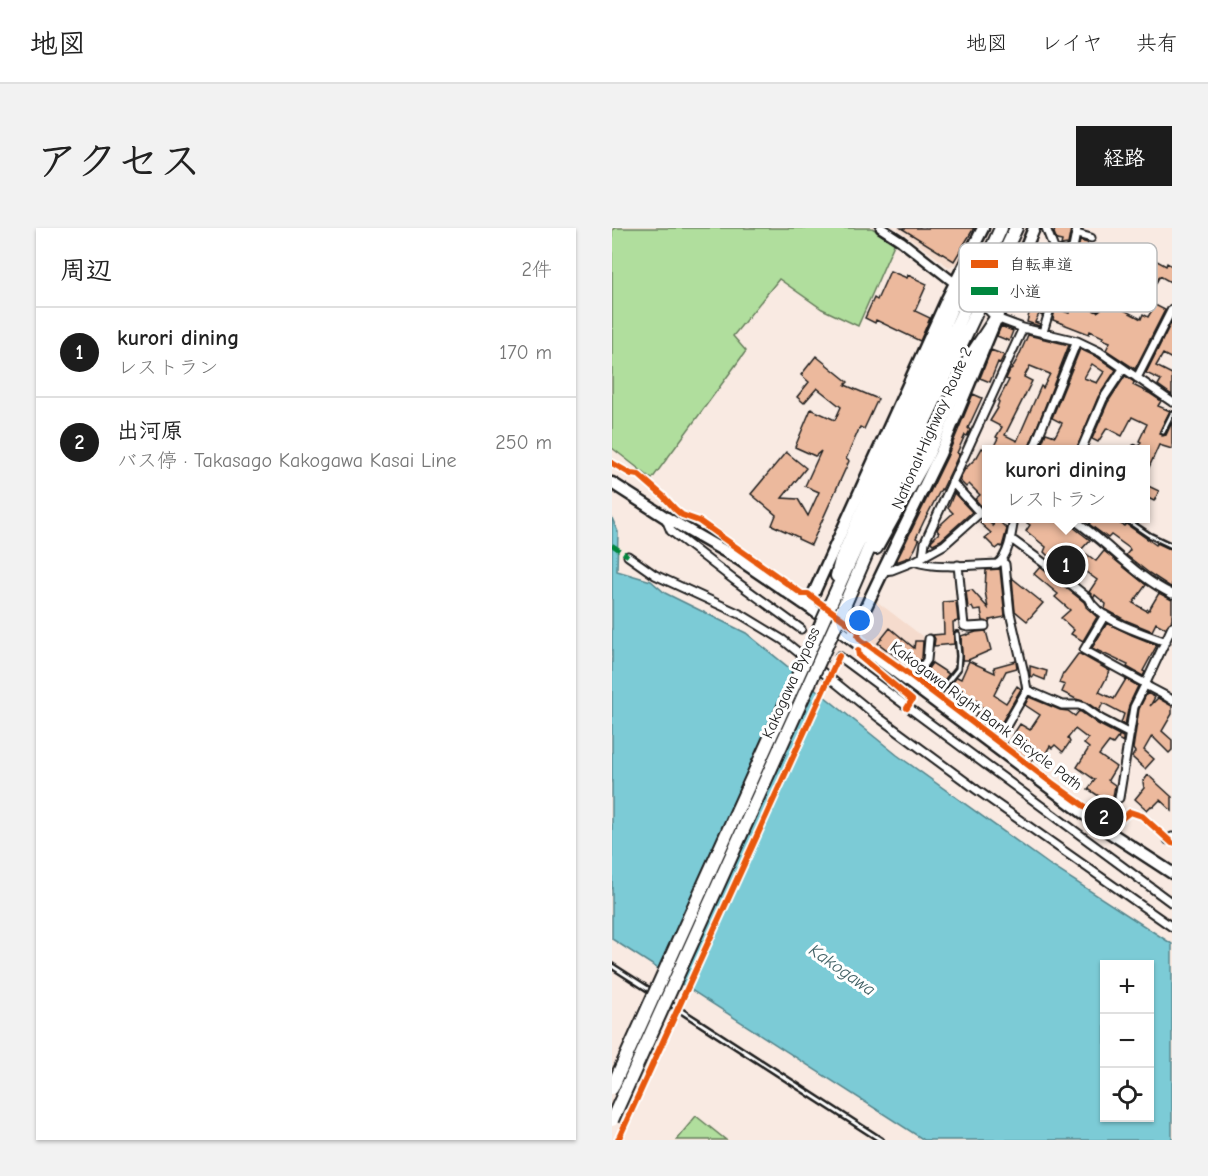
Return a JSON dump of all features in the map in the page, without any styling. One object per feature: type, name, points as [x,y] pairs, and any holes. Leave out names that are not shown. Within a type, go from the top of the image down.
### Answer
[{"type":"highway","name":"Kakogawa Bypass","points":[[994,243],[1001,228]]},
{"type":"highway","name":"Kakogawa Bypass","points":[[1009,243],[1016,228]]},
{"type":"highway","points":[[829,607],[841,560],[959,287]]},
{"type":"highway","name":"Kakogawa Bypass","points":[[612,1088],[963,312]]},
{"type":"highway","name":"Kakogawa Bypass","points":[[612,1120],[841,613],[914,444],[976,312]]},
{"type":"highway","points":[[841,613],[926,458],[970,357],[992,314]]},
{"type":"main road","points":[[977,243],[983,228]]},
{"type":"main road","name":"National Highway Route 2","points":[[1027,243],[1034,228]]},
{"type":"main road","points":[[809,607],[946,301],[959,287]]},
{"type":"main road","name":"National Highway Route 2","points":[[851,639],[940,453],[992,314]]},
{"type":"main road","points":[[612,483],[664,517],[740,560],[809,607],[994,747],[1172,873]]},
{"type":"street","points":[[882,228],[959,287]]},
{"type":"street","points":[[1046,228],[1052,243]]},
{"type":"street","points":[[1077,231],[1091,238]]},
{"type":"street","points":[[1137,378],[1172,309]]},
{"type":"street","points":[[1043,332],[1049,312]]},
{"type":"street","points":[[992,314],[1023,328],[1077,340],[1100,352],[1172,402]]},
{"type":"street","points":[[923,556],[925,542],[1023,328]]},
{"type":"street","points":[[1035,445],[1077,340]]},
{"type":"street","points":[[1083,445],[1103,399],[1123,369]]},
{"type":"street","points":[[952,482],[982,511]]},
{"type":"street","points":[[882,571],[892,570],[915,561],[944,545],[982,513]]},
{"type":"street","points":[[664,517],[671,531],[801,629]]},
{"type":"street","points":[[915,561],[922,564],[997,564],[1001,561],[1010,541],[1013,523]]},
{"type":"street","points":[[1077,523],[1100,538],[1141,574],[1172,594]]},
{"type":"street","points":[[1010,541],[1014,541],[1056,572],[1105,615],[1166,642]]},
{"type":"street","points":[[628,556],[654,575],[742,615],[783,640],[878,717],[977,790],[1172,927]]},
{"type":"street","points":[[994,747],[1027,690],[1010,614],[1005,564],[1001,561]]},
{"type":"street","points":[[958,565],[964,626],[985,626]]},
{"type":"street","points":[[1105,615],[1084,651],[1172,700]]},
{"type":"street","points":[[1119,798],[1134,707],[1172,627]]},
{"type":"street","points":[[910,684],[927,660],[929,639]]},
{"type":"street","points":[[839,656],[1172,903]]},
{"type":"street","points":[[1027,690],[1062,705],[1084,707],[1130,734]]},
{"type":"lane","points":[[1163,432],[1172,414]]},
{"type":"lane","points":[[1130,523],[1172,546]]},
{"type":"lane","points":[[933,701],[958,669],[960,656],[957,634]]},
{"type":"lane","points":[[612,966],[881,1140]]},
{"type":"shaded area","points":[[897,228],[978,228],[969,243],[959,243],[959,261],[949,267]]},
{"type":"shaded area","points":[[875,600],[926,639],[926,659],[914,676],[860,632]]},
{"type":"green space","points":[[614,228],[872,228],[895,242],[858,326],[822,309],[779,279],[733,336],[746,351],[652,479],[612,448],[612,231]]},
{"type":"green space","points":[[696,1116],[726,1140],[676,1140]]},
{"type":"water","name":"Kakogawa","points":[[612,518],[618,532],[617,571],[651,581],[665,593],[746,633],[897,755],[1050,865],[1172,944],[1172,1140],[924,1140],[612,939]]},
{"type":"building","points":[[901,228],[974,228],[965,243],[959,243],[959,253],[954,261]]},
{"type":"building","points":[[1055,228],[1071,229],[1068,243],[1057,240],[1054,233]]},
{"type":"building","points":[[1157,261],[1166,266],[1167,263],[1172,266],[1172,283],[1160,276],[1157,281]]},
{"type":"building","points":[[890,271],[907,278],[908,275],[927,284],[915,311],[930,318],[920,341],[876,320],[875,323],[865,318],[874,298],[877,300]]},
{"type":"building","points":[[1157,306],[1165,310],[1135,369],[1106,350],[1110,342],[1102,339],[1103,337],[1053,320],[1054,312],[1128,312],[1141,319],[1143,314],[1148,317],[1151,312],[1157,312]]},
{"type":"building","points":[[1029,312],[1042,312],[1042,316],[1039,314],[1035,322],[1040,324],[1039,326],[1027,322]]},
{"type":"building","points":[[1172,321],[1172,359],[1163,354],[1156,366],[1172,374],[1172,395],[1158,385],[1161,380],[1146,373]]},
{"type":"building","points":[[1001,326],[1013,331],[1009,341],[997,336]]},
{"type":"building","points":[[1028,335],[1069,345],[1030,445],[994,445],[1002,427],[990,421],[998,408],[998,401],[1009,380],[1006,379]],"holes":[[[1030,366],[1050,374],[1043,388],[1041,386],[1017,441],[1005,435],[1032,381],[1024,377]]]},
{"type":"building","points":[[1080,349],[1116,370],[1098,397],[1078,445],[1041,445],[1046,433],[1055,436],[1062,423],[1052,418]],"holes":[[[1092,364],[1104,372],[1097,383],[1084,378]]]},
{"type":"building","points":[[991,350],[1004,355],[1000,363],[998,362],[990,382],[980,378]]},
{"type":"building","points":[[816,356],[848,382],[845,385],[878,399],[864,429],[860,427],[846,459],[849,461],[811,545],[772,525],[776,515],[751,494],[786,452],[806,468],[782,498],[798,499],[808,516],[819,492],[805,486],[821,451],[815,456],[795,447],[811,409],[835,420],[841,407],[817,388],[804,403],[797,397],[809,382],[801,375]]},
{"type":"building","points":[[1125,376],[1134,382],[1133,385],[1161,401],[1158,406],[1170,411],[1159,433],[1162,436],[1166,435],[1172,422],[1172,449],[1159,445],[1150,465],[1150,445],[1139,445],[1147,424],[1132,417],[1122,436],[1107,428],[1098,442],[1092,439],[1108,402]]},
{"type":"building","points":[[973,394],[982,398],[968,428],[970,430],[967,436],[965,435],[957,453],[959,454],[916,538],[919,540],[915,549],[910,557],[896,562],[947,457]]},
{"type":"building","points":[[982,448],[981,506],[975,499],[980,495],[969,484],[966,487],[959,480],[965,469]]},
{"type":"building","points":[[1150,487],[1159,491],[1154,501],[1150,499]]},
{"type":"building","points":[[954,493],[972,512],[941,540],[933,544],[931,542],[939,533],[937,530],[939,526],[953,513],[948,508]]},
{"type":"building","points":[[982,521],[982,523],[990,523],[993,526],[993,523],[1001,523],[1007,529],[1002,547],[996,549],[985,538],[991,533],[980,523]]},
{"type":"building","points":[[1027,523],[1068,523],[1090,540],[1081,550],[1096,561],[1104,551],[1146,585],[1133,603],[1147,611],[1159,593],[1172,600],[1171,622],[1165,628],[1156,623],[1152,631],[1105,609],[1106,604],[1089,592],[1097,580],[1079,567],[1072,577],[1048,559],[1049,557],[1044,552],[1046,547],[1026,531],[1030,525]]},
{"type":"building","points":[[1119,523],[1124,526],[1126,524],[1156,545],[1157,543],[1172,550],[1172,588],[1126,555],[1129,548],[1111,535],[1108,538],[1089,524]]},
{"type":"building","points":[[1040,567],[1084,602],[1097,617],[1083,641],[1071,634],[1074,630],[1061,618],[1070,610],[1055,597],[1058,594],[1034,574]]},
{"type":"building","points":[[1000,569],[1005,617],[990,620],[989,623],[983,621],[981,610],[974,611],[972,607],[968,608],[966,591],[972,590],[988,608],[985,591],[986,570]]},
{"type":"building","points":[[1012,578],[1043,603],[1027,621],[1015,611]]},
{"type":"building","points":[[956,601],[958,621],[953,622],[954,644],[934,646],[933,635],[944,634],[943,602]]},
{"type":"building","points":[[1107,623],[1157,645],[1143,671],[1145,672],[1143,676],[1127,667],[1128,665],[1092,648]]},
{"type":"building","points":[[890,628],[914,648],[915,641],[923,641],[922,658],[916,666],[913,665],[914,660],[904,652],[898,658],[878,643]]},
{"type":"building","points":[[986,631],[991,650],[968,660],[962,660],[961,636]]},
{"type":"building","points":[[1078,654],[1110,671],[1099,692],[1114,699],[1126,679],[1138,686],[1129,705],[1125,725],[1121,723],[1124,714],[1103,703],[1099,711],[1086,702],[1062,692],[1065,685],[1059,683],[1063,673]]},
{"type":"building","points":[[969,661],[995,673],[994,667],[1016,661],[1017,668],[1006,671],[994,695],[1006,703],[1017,686],[1021,689],[995,734],[979,722],[978,724],[972,720],[982,707],[979,706],[981,703],[970,697],[961,711],[944,699],[951,690],[948,688],[957,677],[961,679]]},
{"type":"building","points":[[932,663],[949,674],[941,684],[925,673]]},
{"type":"building","points":[[1030,666],[1047,671],[1045,680],[1030,676]]},
{"type":"building","points":[[1147,693],[1155,697],[1150,706],[1158,698],[1172,706],[1172,714],[1162,731],[1172,740],[1172,750],[1169,753],[1152,736],[1144,750],[1154,759],[1145,769],[1132,757],[1135,752],[1133,749],[1139,709]]},
{"type":"building","points":[[1029,697],[1068,711],[1075,716],[1079,711],[1123,737],[1123,742],[1118,739],[1119,736],[1113,744],[1109,742],[1099,755],[1116,767],[1108,780],[1115,785],[1114,801],[1108,816],[1102,813],[1108,802],[1088,789],[1095,780],[1077,767],[1089,748],[1084,744],[1088,739],[1075,729],[1068,738],[1070,742],[1063,752],[1055,745],[1052,748],[1050,746],[1040,763],[1033,759],[1031,762],[1007,744],[1020,724],[1030,730],[1040,715],[1025,705]]},
{"type":"building","points":[[1148,775],[1172,797],[1172,811],[1160,800],[1147,810],[1135,799],[1144,788],[1143,782]]},
{"type":"marked path","points":[[612,545],[628,556]]},
{"type":"cycle path","name":"Kakogawa Right Bank Bicycle Path","points":[[612,463],[631,474],[639,475],[682,515],[699,521],[802,594],[808,594],[859,631],[858,636],[861,640],[1112,826],[1130,812],[1142,816],[1172,843]]},
{"type":"cycle path","points":[[858,650],[859,656],[912,700],[907,708]]},
{"type":"cycle path","points":[[618,1140],[839,656]]},
{"type":"place","name":"kurori dining","points":[[1066,565]]},
{"type":"place","name":"出河原","points":[[1104,817]]}]
